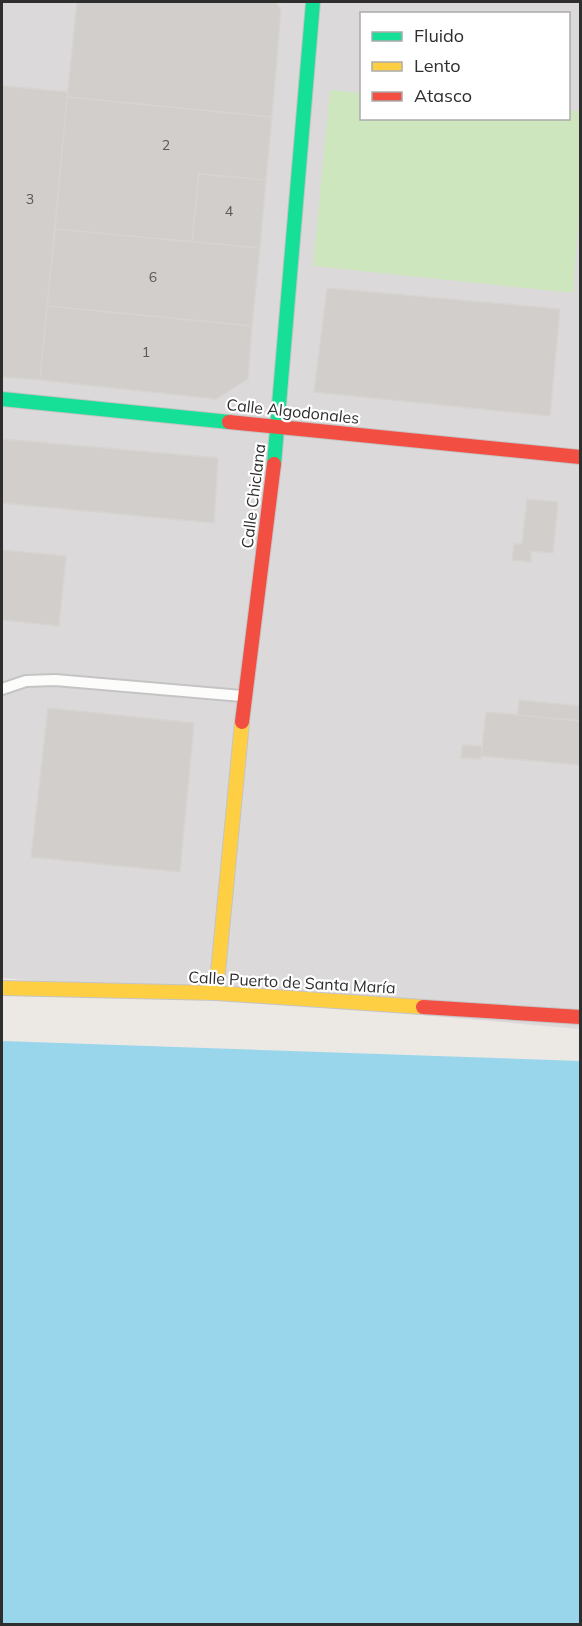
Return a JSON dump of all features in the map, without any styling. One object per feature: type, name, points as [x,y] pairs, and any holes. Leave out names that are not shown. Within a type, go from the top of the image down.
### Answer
[{"type":"street","name":"Calle Chiclana","points":[[216,993],[245,696],[279,426],[313,2]]},
{"type":"street","name":"Calle Algodonales","points":[[2,399],[580,457]]},
{"type":"street","name":"Calle Puerto de Santa María","points":[[2,988],[216,993],[580,1017]]},
{"type":"lane","points":[[2,689],[26,681],[55,680],[245,696]]},
{"type":"shaded area","points":[[2,2],[580,2],[580,1029],[2,978]]},
{"type":"green space","points":[[330,90],[360,93],[360,120],[570,120],[570,110],[580,111],[580,199],[573,293],[313,266]]},
{"type":"water","points":[[2,1041],[580,1061],[580,1624],[2,1624]]},
{"type":"building","points":[[77,2],[276,2],[281,10],[272,117],[67,97]]},
{"type":"building","points":[[2,86],[68,92],[40,380],[2,377]]},
{"type":"building","points":[[67,97],[272,117],[266,180],[199,174],[192,242],[55,229]]},
{"type":"building","points":[[199,174],[266,180],[260,248],[192,242]]},
{"type":"building","points":[[55,229],[260,248],[252,326],[47,306]]},
{"type":"building","points":[[327,288],[560,309],[550,416],[314,392]]},
{"type":"building","points":[[47,306],[252,326],[248,379],[216,399],[40,380]]},
{"type":"building","points":[[2,439],[218,458],[214,523],[2,503]]},
{"type":"building","points":[[527,499],[558,502],[553,553],[531,551],[531,562],[512,560],[514,544],[522,544]]},
{"type":"building","points":[[2,550],[66,556],[59,626],[2,620]]},
{"type":"building","points":[[519,700],[580,706],[580,721],[517,716]]},
{"type":"building","points":[[48,708],[194,723],[180,872],[31,857]]},
{"type":"building","points":[[486,712],[580,721],[580,765],[481,756]]},
{"type":"building","points":[[462,745],[482,746],[481,759],[461,758]]},
{"type":"traffic: fast","points":[[274,464],[313,2]]},
{"type":"traffic: fast","points":[[2,399],[229,422]]},
{"type":"traffic: slow","points":[[216,993],[242,722]]},
{"type":"traffic: slow","points":[[2,988],[216,993],[423,1007]]},
{"type":"traffic: jam","points":[[229,422],[580,457]]},
{"type":"traffic: jam","points":[[242,722],[274,464]]},
{"type":"traffic: jam","points":[[423,1007],[580,1017]]}]
